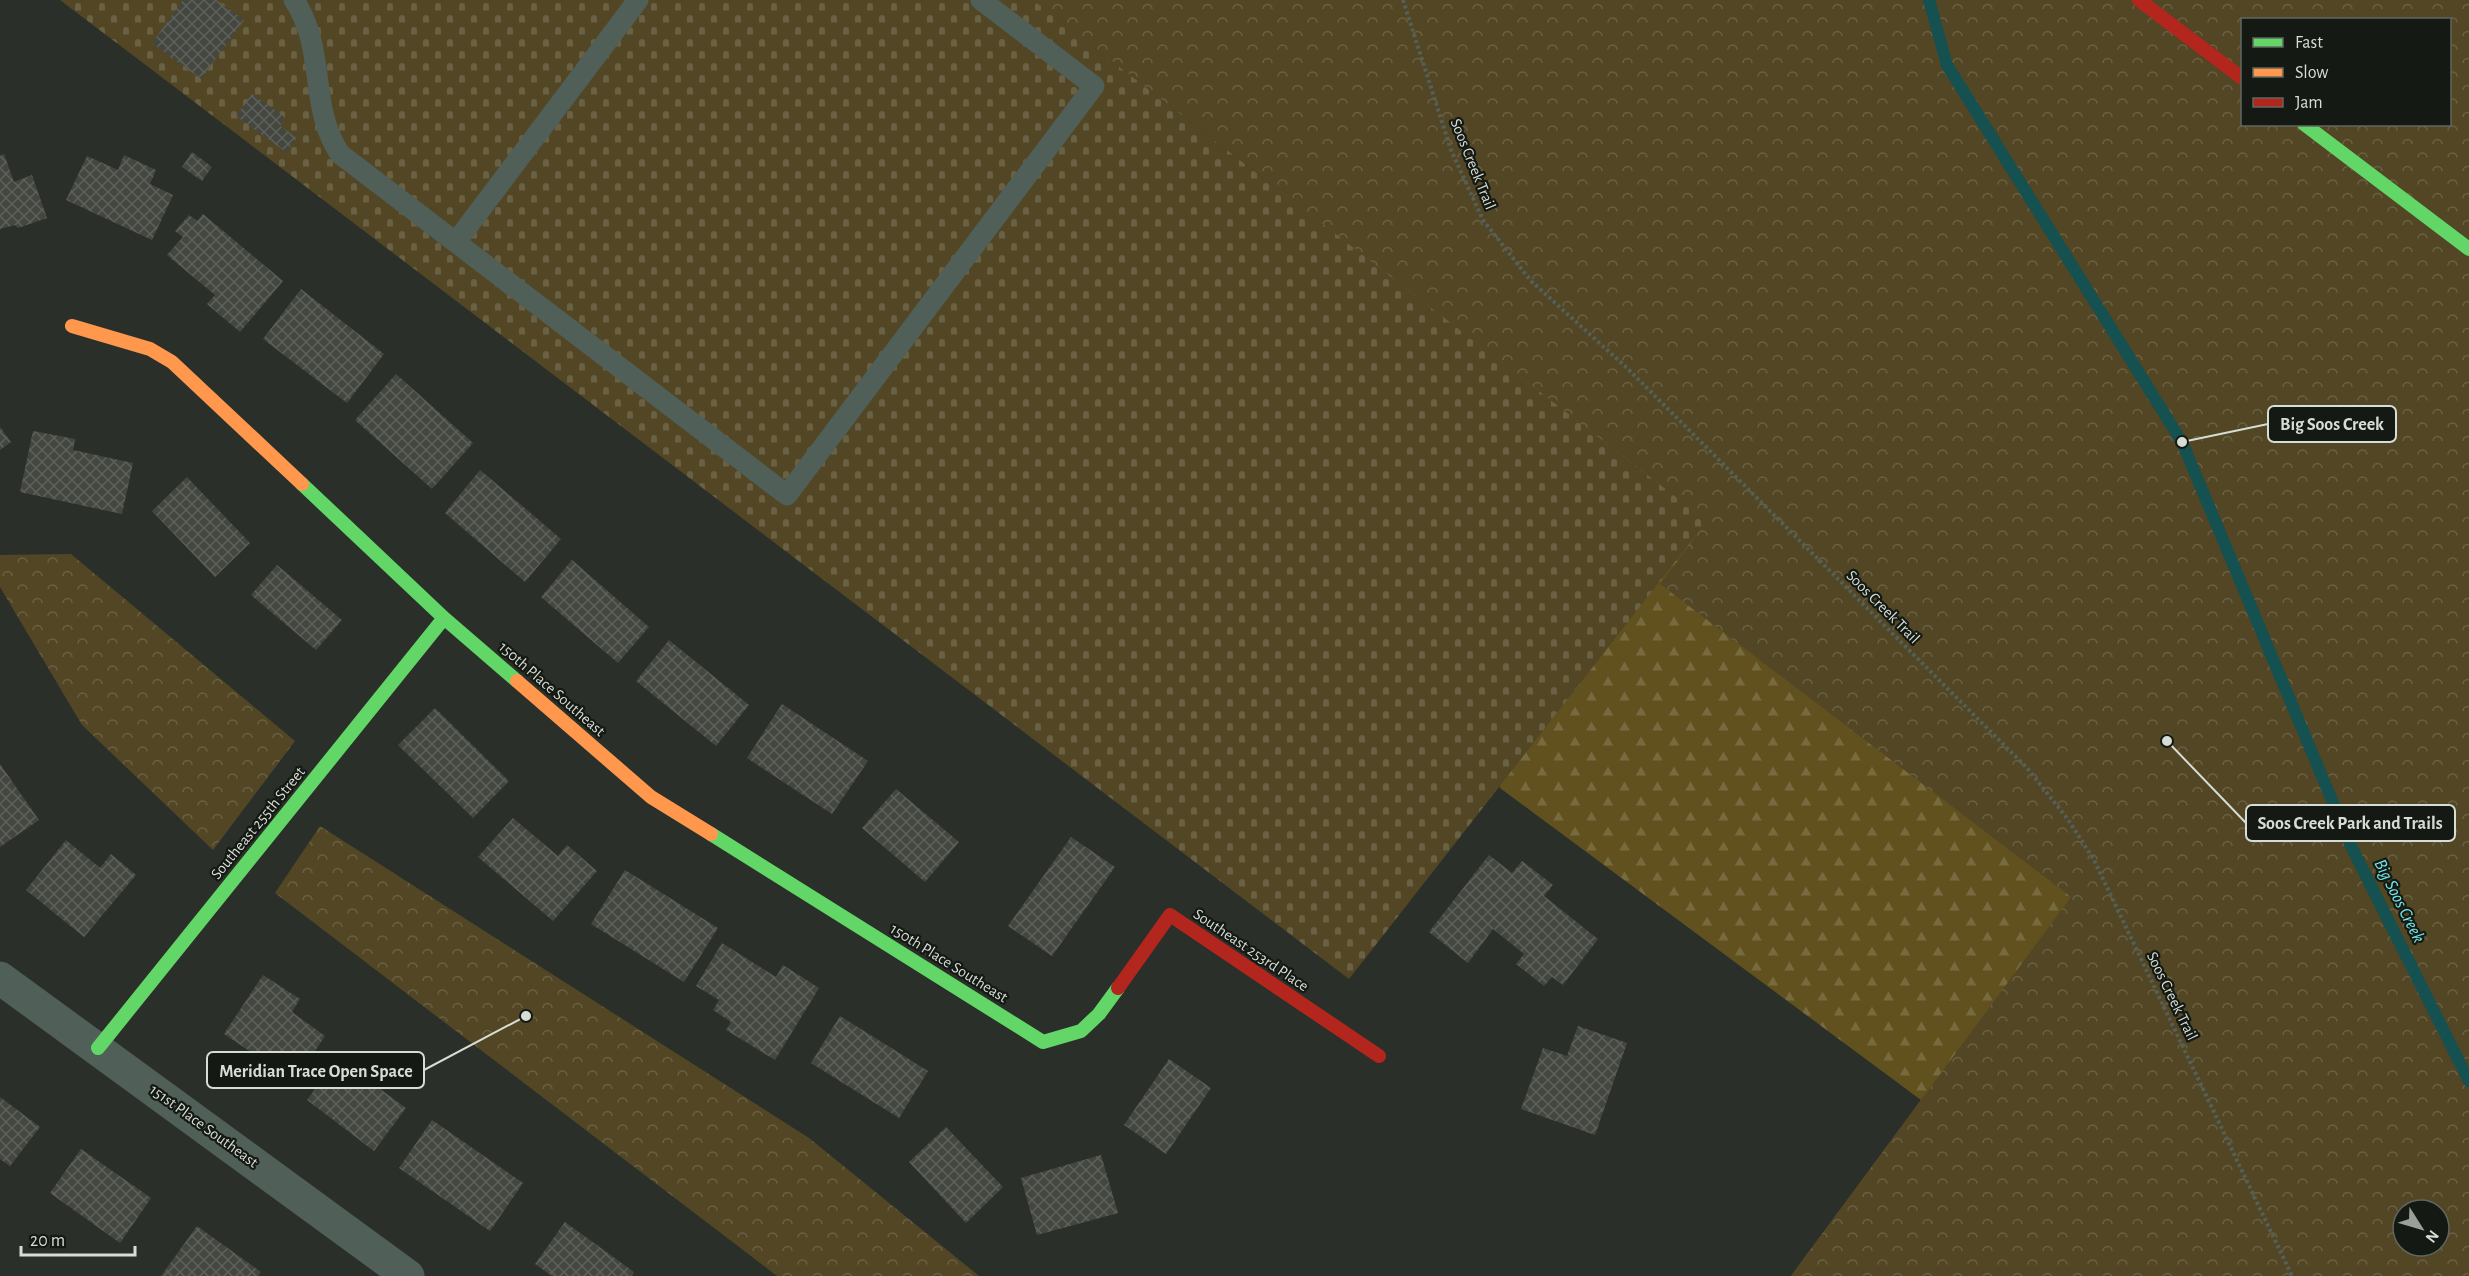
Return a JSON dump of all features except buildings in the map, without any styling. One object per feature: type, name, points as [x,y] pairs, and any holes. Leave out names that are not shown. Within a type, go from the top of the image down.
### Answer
[{"type":"street","points":[[2139,0],[2241,77]]},
{"type":"street","points":[[2307,126],[2469,249]]},
{"type":"street","name":"150th Place Southeast","points":[[72,326],[150,348],[172,362],[444,618],[651,797],[1043,1042]]},
{"type":"street","name":"Southeast 255th Street","points":[[98,1048],[444,618]]},
{"type":"street","name":"Southeast 253rd Place","points":[[1043,1042],[1080,1031],[1099,1014],[1170,915],[1378,1056]]},
{"type":"street","name":"151st Place Southeast","points":[[0,978],[408,1276]]},
{"type":"lane","points":[[294,0],[309,28],[315,48],[322,109],[329,137],[340,154],[787,495],[1095,86],[981,0]]},
{"type":"lane","points":[[456,242],[638,0]]},
{"type":"path","name":"Soos Creek Trail","points":[[1403,0],[1451,150],[1460,170],[1483,220],[1531,281],[1627,368],[2027,768],[2067,818],[2094,860],[2292,1276]]},
{"type":"green space","points":[[60,0],[1033,0],[1707,521],[1349,979]]},
{"type":"green space","points":[[1033,0],[1658,0],[2396,1198],[2391,1198],[2391,1247],[1791,1276],[1921,1100],[1500,788],[1487,669],[1279,190]]},
{"type":"green space","points":[[1033,0],[2469,0],[2469,1276],[1791,1276],[2071,897],[1660,584],[1707,521]]},
{"type":"green space","points":[[71,554],[295,741],[213,850],[82,725],[0,587],[0,555]]},
{"type":"green space","points":[[320,826],[809,1138],[979,1276],[777,1276],[275,893]]},
{"type":"waterway","name":"Big Soos Creek","points":[[1929,0],[1947,65],[2182,442],[2352,848],[2469,1081]]},
{"type":"traffic: fast","points":[[2307,126],[2469,249]]},
{"type":"traffic: fast","points":[[302,484],[444,618],[517,681]]},
{"type":"traffic: fast","points":[[98,1048],[444,618]]},
{"type":"traffic: fast","points":[[711,834],[1043,1042],[1081,1031],[1099,1014],[1118,988]]},
{"type":"traffic: slow","points":[[72,326],[150,349],[172,362],[302,484]]},
{"type":"traffic: slow","points":[[517,681],[651,797],[711,834]]},
{"type":"traffic: jam","points":[[2139,0],[2241,77]]},
{"type":"traffic: jam","points":[[1118,988],[1170,915],[1379,1056]]},
{"type":"place","name":"Big Soos Creek","points":[[2182,442]]},
{"type":"place","name":"Soos Creek Park and Trails","points":[[2167,741]]},
{"type":"place","name":"Meridian Trace Open Space","points":[[526,1016]]}]
